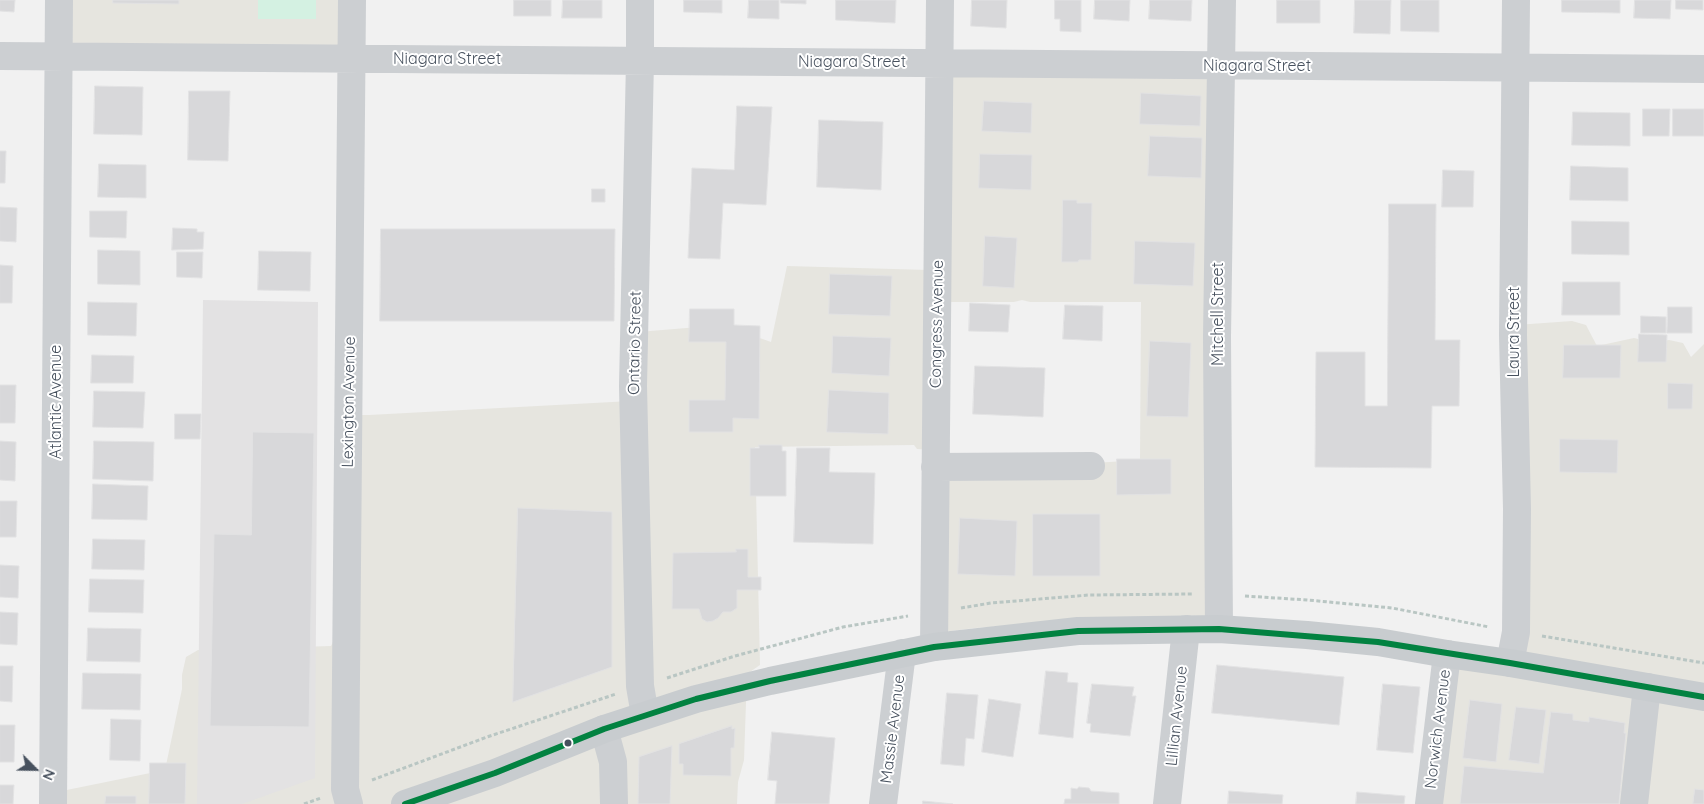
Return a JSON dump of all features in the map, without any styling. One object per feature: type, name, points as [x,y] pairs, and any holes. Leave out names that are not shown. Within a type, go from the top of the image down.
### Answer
[{"type":"main road","points":[[405,804],[495,773],[604,729],[696,699],[761,683],[934,647],[1078,631],[1186,628],[1307,634],[1369,641],[1510,663],[1704,696]]},
{"type":"street","name":"Atlantic Avenue","points":[[53,804],[59,0]]},
{"type":"street","name":"Lexington Avenue","points":[[349,804],[345,789],[352,0]]},
{"type":"street","name":"Ontario Street","points":[[640,0],[634,386],[640,686],[645,715]]},
{"type":"street","name":"Congress Avenue","points":[[934,647],[940,0]]},
{"type":"street","name":"Mitchell Street","points":[[1219,629],[1217,337],[1222,0]]},
{"type":"street","name":"Laura Street","points":[[1510,663],[1516,632],[1517,537],[1513,335],[1516,0]]},
{"type":"street","name":"Niagara Street","points":[[0,56],[1704,69]]},
{"type":"street","points":[[936,467],[1091,466]]},
{"type":"street","name":"Lillian Avenue","points":[[1167,804],[1186,628]]},
{"type":"street","name":"Massie Avenue","points":[[883,804],[902,653]]},
{"type":"street","name":"Norwich Avenue","points":[[1429,804],[1447,654]]},
{"type":"street","points":[[1634,804],[1647,687]]},
{"type":"street","points":[[604,729],[613,762],[614,804]]},
{"type":"shaded area","points":[[55,0],[348,0],[348,59],[60,55]]},
{"type":"shaded area","points":[[933,66],[1223,67],[1221,619],[1083,621],[975,628],[935,633],[940,473],[1140,460],[1141,302],[1030,302],[1022,300],[1014,302],[935,302],[931,450],[917,449],[914,445],[755,447],[760,665],[747,674],[744,760],[738,782],[737,804],[46,804],[47,794],[165,770],[182,689],[182,675],[186,657],[198,650],[331,646],[334,640],[342,415],[631,401],[638,332],[723,325],[771,342],[787,266],[929,270]]},
{"type":"shaded area","points":[[203,300],[318,302],[315,778],[242,804],[197,804]]},
{"type":"shaded area","points":[[1572,321],[1586,325],[1597,346],[1634,338],[1651,342],[1669,340],[1683,343],[1691,357],[1704,344],[1704,804],[1426,804],[1441,646],[1496,650],[1504,646],[1516,325]]},
{"type":"green space","points":[[258,0],[316,0],[316,19],[258,19]]},
{"type":"building","points":[[0,0],[15,0],[14,12],[0,11]]},
{"type":"building","points":[[113,0],[179,0],[179,4],[113,3]]},
{"type":"building","points":[[514,0],[551,0],[551,16],[514,16]]},
{"type":"building","points":[[563,0],[602,0],[602,18],[562,18]]},
{"type":"building","points":[[684,0],[722,0],[722,13],[684,12]]},
{"type":"building","points":[[749,0],[779,0],[779,19],[748,18]]},
{"type":"building","points":[[781,0],[806,0],[806,4],[781,3]]},
{"type":"building","points":[[836,0],[896,0],[895,23],[836,20]]},
{"type":"building","points":[[972,0],[1007,0],[1006,28],[971,26]]},
{"type":"building","points":[[1055,0],[1081,0],[1081,32],[1060,31],[1060,19],[1055,19]]},
{"type":"building","points":[[1095,0],[1130,0],[1129,21],[1094,19]]},
{"type":"building","points":[[1150,0],[1192,0],[1191,21],[1149,19]]},
{"type":"building","points":[[1277,0],[1320,0],[1320,23],[1277,23]]},
{"type":"building","points":[[1355,0],[1391,0],[1390,34],[1354,33]]},
{"type":"building","points":[[1401,0],[1439,0],[1439,32],[1401,31]]},
{"type":"building","points":[[1562,0],[1620,0],[1620,13],[1562,12]]},
{"type":"building","points":[[1635,0],[1671,0],[1670,19],[1634,18]]},
{"type":"building","points":[[1676,0],[1703,0],[1703,10],[1676,9]]},
{"type":"building","points":[[95,86],[143,87],[142,135],[94,134]]},
{"type":"building","points":[[189,91],[230,91],[228,161],[188,160]]},
{"type":"building","points":[[1141,93],[1201,96],[1200,126],[1140,124]]},
{"type":"building","points":[[984,101],[1032,103],[1031,133],[982,131]]},
{"type":"building","points":[[737,106],[772,107],[766,205],[723,203],[720,259],[688,258],[692,168],[734,170]]},
{"type":"building","points":[[1643,109],[1670,109],[1669,136],[1643,136]]},
{"type":"building","points":[[1673,109],[1704,109],[1704,136],[1673,136]]},
{"type":"building","points":[[1573,112],[1630,113],[1630,146],[1572,145]]},
{"type":"building","points":[[819,120],[883,122],[881,190],[817,187]]},
{"type":"building","points":[[1150,136],[1202,138],[1201,178],[1148,176]]},
{"type":"building","points":[[0,151],[6,151],[5,183],[0,183]]},
{"type":"building","points":[[980,154],[1032,155],[1031,190],[979,188]]},
{"type":"building","points":[[99,164],[146,165],[146,198],[98,197]]},
{"type":"building","points":[[1571,166],[1628,168],[1628,201],[1570,200]]},
{"type":"building","points":[[1443,170],[1474,171],[1473,207],[1442,207]]},
{"type":"building","points":[[592,189],[605,189],[605,202],[592,202]]},
{"type":"building","points":[[1063,200],[1077,200],[1077,203],[1092,203],[1091,260],[1062,262]]},
{"type":"building","points":[[1389,204],[1436,204],[1435,340],[1460,340],[1459,406],[1432,406],[1431,468],[1315,467],[1316,352],[1365,352],[1365,406],[1387,406]]},
{"type":"building","points":[[0,207],[17,208],[16,242],[0,241]]},
{"type":"building","points":[[90,211],[127,211],[126,238],[90,237]]},
{"type":"building","points":[[1572,221],[1629,222],[1629,255],[1572,254]]},
{"type":"building","points":[[173,228],[197,229],[197,232],[204,232],[203,249],[172,250]]},
{"type":"building","points":[[381,229],[615,229],[614,321],[380,321]]},
{"type":"building","points":[[985,236],[1017,238],[1014,288],[983,286]]},
{"type":"building","points":[[1135,241],[1195,243],[1193,286],[1134,284]]},
{"type":"building","points":[[98,250],[140,251],[140,285],[98,284]]},
{"type":"building","points":[[259,251],[311,252],[310,291],[258,290]]},
{"type":"building","points":[[177,252],[203,252],[202,278],[177,277]]},
{"type":"building","points":[[0,265],[13,266],[12,303],[0,303]]},
{"type":"building","points":[[830,274],[892,276],[890,316],[829,314]]},
{"type":"building","points":[[1563,282],[1620,282],[1620,315],[1562,315]]},
{"type":"building","points":[[88,302],[137,303],[136,336],[88,335]]},
{"type":"building","points":[[970,303],[1010,305],[1008,332],[969,331]]},
{"type":"building","points":[[1065,305],[1103,306],[1102,341],[1063,339]]},
{"type":"building","points":[[1668,307],[1692,307],[1692,333],[1667,333]]},
{"type":"building","points":[[690,309],[734,309],[734,325],[760,326],[759,419],[733,418],[733,432],[689,432],[689,400],[725,400],[726,342],[689,342]]},
{"type":"building","points":[[1641,316],[1666,317],[1666,333],[1641,333]]},
{"type":"building","points":[[1639,334],[1667,335],[1666,362],[1638,362]]},
{"type":"building","points":[[833,336],[891,338],[889,376],[832,373]]},
{"type":"building","points":[[1150,341],[1191,343],[1188,417],[1147,416]]},
{"type":"building","points":[[1564,345],[1621,345],[1620,378],[1563,378]]},
{"type":"building","points":[[92,355],[134,356],[133,383],[91,383]]},
{"type":"building","points":[[975,366],[1045,368],[1043,417],[973,414]]},
{"type":"building","points":[[1668,383],[1693,384],[1692,409],[1668,409]]},
{"type":"building","points":[[0,385],[16,385],[15,423],[0,423]]},
{"type":"building","points":[[829,390],[889,393],[888,434],[827,432]]},
{"type":"building","points":[[94,391],[145,392],[143,428],[93,427]]},
{"type":"building","points":[[175,414],[201,414],[200,439],[175,439]]},
{"type":"building","points":[[253,432],[314,433],[309,727],[210,726],[214,534],[251,535]]},
{"type":"building","points":[[1560,439],[1618,440],[1617,473],[1560,472]]},
{"type":"building","points":[[0,441],[16,442],[15,481],[0,480]]},
{"type":"building","points":[[94,441],[154,442],[153,481],[93,479]]},
{"type":"building","points":[[759,445],[782,445],[782,451],[786,451],[786,496],[750,496],[750,448],[759,448]]},
{"type":"building","points":[[797,448],[830,448],[829,472],[875,473],[873,544],[794,542]]},
{"type":"building","points":[[1117,459],[1171,459],[1171,494],[1117,495]]},
{"type":"building","points":[[93,484],[148,486],[147,520],[92,519]]},
{"type":"building","points":[[0,501],[17,501],[16,537],[0,537]]},
{"type":"building","points":[[518,508],[612,512],[612,667],[513,702]]},
{"type":"building","points":[[1033,514],[1100,514],[1100,576],[1033,576]]},
{"type":"building","points":[[960,518],[1017,521],[1015,576],[958,574]]},
{"type":"building","points":[[93,539],[145,540],[144,570],[92,569]]},
{"type":"building","points":[[736,549],[748,549],[748,577],[761,577],[761,590],[737,590],[737,608],[731,612],[723,612],[713,621],[707,622],[702,619],[699,609],[672,609],[673,553],[736,552]]},
{"type":"building","points":[[0,565],[19,566],[18,598],[0,597]]},
{"type":"building","points":[[90,579],[144,580],[143,613],[89,612]]},
{"type":"building","points":[[0,612],[18,613],[17,645],[0,644]]},
{"type":"building","points":[[88,628],[141,629],[140,662],[87,661]]},
{"type":"building","points":[[1217,665],[1344,677],[1339,725],[1212,713]]},
{"type":"building","points":[[0,666],[13,666],[12,702],[0,701]]},
{"type":"building","points":[[1046,671],[1068,673],[1067,682],[1078,683],[1073,738],[1039,734]]},
{"type":"building","points":[[83,673],[141,674],[140,710],[82,709]]},
{"type":"building","points":[[1092,684],[1134,687],[1132,696],[1136,696],[1130,736],[1090,732],[1091,724],[1087,723]]},
{"type":"building","points":[[1383,684],[1420,687],[1413,753],[1377,750]]},
{"type":"building","points":[[947,693],[978,695],[974,739],[966,738],[964,766],[941,764]]},
{"type":"building","points":[[989,699],[1021,704],[1013,757],[982,752]]},
{"type":"building","points":[[1470,700],[1502,704],[1496,762],[1463,758]]},
{"type":"building","points":[[1516,707],[1546,710],[1539,764],[1509,760]]},
{"type":"building","points":[[1551,712],[1573,714],[1573,720],[1589,722],[1589,717],[1625,723],[1624,733],[1626,733],[1619,804],[1460,804],[1464,766],[1543,773]]},
{"type":"building","points":[[111,719],[141,720],[140,761],[110,760]]},
{"type":"building","points":[[0,725],[15,725],[14,762],[0,762]]},
{"type":"building","points":[[732,726],[732,729],[735,728],[734,748],[731,748],[731,776],[683,775],[683,764],[679,764],[679,744]]},
{"type":"building","points":[[772,732],[835,738],[829,804],[775,804],[777,781],[768,780]]},
{"type":"building","points":[[672,746],[670,804],[638,804],[639,757]]},
{"type":"building","points":[[150,763],[186,763],[185,804],[149,804]]},
{"type":"building","points":[[0,785],[14,785],[13,804],[0,804]]},
{"type":"building","points":[[1079,787],[1089,788],[1091,791],[1119,793],[1119,804],[1064,804],[1065,799],[1071,799],[1071,788],[1077,789]]},
{"type":"building","points":[[1695,789],[1704,790],[1704,804],[1693,804]]},
{"type":"building","points":[[1229,791],[1283,795],[1282,804],[1228,804]]},
{"type":"building","points":[[1357,792],[1405,796],[1404,804],[1356,804]]},
{"type":"building","points":[[106,796],[136,796],[136,804],[105,804]]},
{"type":"building","points":[[923,801],[953,804],[923,804]]},
{"type":"transit line","points":[[405,804],[495,773],[604,729],[696,699],[770,681],[934,647],[1078,631],[1219,629],[1378,642],[1704,697]]}]
